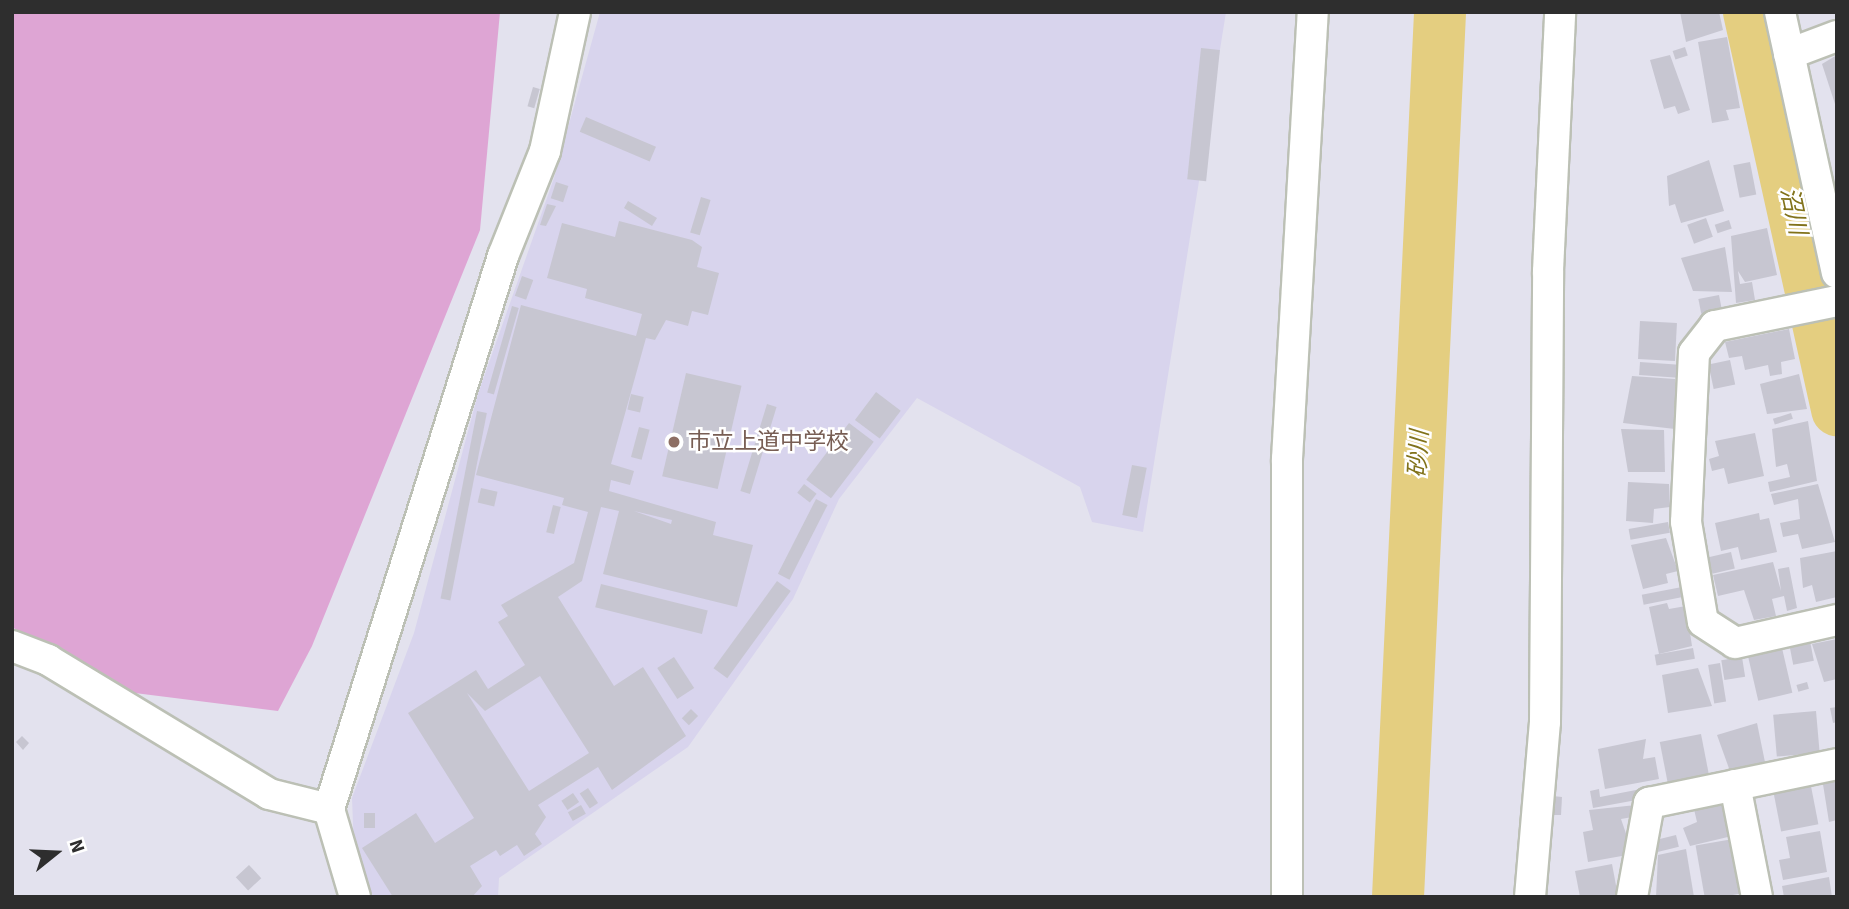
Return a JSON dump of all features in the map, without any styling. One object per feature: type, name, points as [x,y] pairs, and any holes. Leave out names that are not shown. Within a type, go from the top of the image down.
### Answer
[{"type":"street","points":[[355,897],[329,809],[503,256],[545,151],[575,12]]},
{"type":"street","points":[[1287,897],[1287,459],[1314,12]]},
{"type":"street","points":[[1530,897],[1545,722],[1548,271],[1560,12]]},
{"type":"street","points":[[1780,12],[1837,273]]},
{"type":"street","points":[[1789,54],[1837,36]]},
{"type":"street","points":[[1837,301],[1715,327],[1694,353],[1686,522],[1703,622],[1713,629],[1735,643],[1837,620]]},
{"type":"street","points":[[12,646],[48,660],[269,794],[329,809]]},
{"type":"street","points":[[1632,897],[1649,803],[1837,764]]},
{"type":"street","points":[[1735,785],[1756,897]]},
{"type":"shaded area","points":[[12,12],[500,12],[480,230],[312,646],[278,711],[119,691],[12,627]]},
{"type":"shaded area","name":"市立上道中学校","points":[[600,12],[1226,12],[1143,532],[1092,522],[1080,487],[917,398],[839,499],[793,599],[688,747],[499,878],[498,897],[371,897],[354,849],[352,798],[414,633],[478,394],[554,178]]},
{"type":"building","points":[[1680,12],[1719,12],[1723,30],[1686,42]]},
{"type":"building","points":[[1727,37],[1740,108],[1726,110],[1729,120],[1712,123],[1698,42]]},
{"type":"building","points":[[1685,47],[1688,56],[1675,60],[1673,51]]},
{"type":"building","points":[[1201,48],[1220,50],[1206,181],[1187,179]]},
{"type":"building","points":[[1670,55],[1690,110],[1678,114],[1675,106],[1664,109],[1650,60]]},
{"type":"building","points":[[1837,55],[1837,107],[1836,107],[1822,64]]},
{"type":"building","points":[[533,87],[540,89],[534,108],[527,106]]},
{"type":"building","points":[[586,117],[656,147],[650,161],[580,132]]},
{"type":"building","points":[[1709,160],[1724,211],[1681,223],[1675,204],[1669,206],[1667,176]]},
{"type":"building","points":[[1750,162],[1756,194],[1740,198],[1733,165]]},
{"type":"building","points":[[556,182],[568,186],[563,202],[551,198]]},
{"type":"building","points":[[701,197],[711,200],[700,235],[690,232]]},
{"type":"building","points":[[628,201],[657,218],[652,226],[624,208]]},
{"type":"building","points":[[547,204],[556,206],[546,226],[540,225]]},
{"type":"building","points":[[1706,218],[1713,237],[1694,244],[1687,225]]},
{"type":"building","points":[[1729,220],[1732,229],[1718,233],[1715,225]]},
{"type":"building","points":[[619,221],[692,240],[702,247],[697,267],[719,273],[708,315],[692,311],[688,326],[666,320],[655,340],[646,338],[611,464],[634,471],[630,485],[611,480],[609,491],[716,522],[713,535],[753,545],[737,607],[603,574],[619,511],[601,507],[582,581],[558,597],[614,686],[643,667],[686,736],[612,790],[598,767],[538,805],[546,817],[535,834],[542,844],[524,856],[517,845],[500,856],[496,850],[470,866],[482,886],[472,897],[393,897],[362,848],[416,813],[435,843],[474,818],[408,713],[476,670],[488,689],[525,665],[498,622],[508,616],[501,605],[574,563],[588,512],[562,505],[564,498],[476,475],[521,305],[636,336],[642,314],[585,298],[587,289],[547,278],[562,223],[615,237]],"holes":[[[634,511],[672,520],[671,524]],[[540,676],[589,753],[529,791],[467,693],[485,711]]]},
{"type":"building","points":[[1767,228],[1777,275],[1745,282],[1738,271],[1740,284],[1752,282],[1755,300],[1736,303],[1731,236]]},
{"type":"building","points":[[1725,247],[1732,292],[1693,291],[1681,258]]},
{"type":"building","points":[[522,276],[533,280],[526,300],[515,296]]},
{"type":"building","points":[[1719,295],[1722,310],[1701,314],[1698,299]]},
{"type":"building","points":[[512,306],[519,308],[494,394],[487,393]]},
{"type":"building","points":[[1640,321],[1677,323],[1675,361],[1638,359]]},
{"type":"building","points":[[1789,329],[1795,359],[1781,362],[1782,374],[1770,376],[1768,365],[1745,370],[1742,356],[1729,358],[1725,342]]},
{"type":"building","points":[[1730,360],[1735,384],[1714,389],[1708,365]]},
{"type":"building","points":[[1640,362],[1679,365],[1678,378],[1639,375]]},
{"type":"building","points":[[686,373],[742,386],[718,489],[662,476]]},
{"type":"building","points":[[1799,374],[1807,409],[1767,414],[1760,384]]},
{"type":"building","points":[[1632,376],[1675,379],[1675,429],[1623,423]]},
{"type":"building","points":[[876,392],[901,411],[880,439],[855,420]]},
{"type":"building","points":[[631,394],[644,397],[640,413],[627,410]]},
{"type":"building","points":[[767,404],[777,407],[750,494],[740,491]]},
{"type":"building","points":[[477,411],[487,413],[450,600],[441,598]]},
{"type":"building","points":[[1791,413],[1793,419],[1775,425],[1773,419]]},
{"type":"building","points":[[1808,421],[1817,481],[1770,492],[1768,482],[1790,477],[1787,464],[1776,467],[1772,429]]},
{"type":"building","points":[[849,423],[874,442],[831,498],[806,480]]},
{"type":"building","points":[[639,427],[650,430],[642,460],[631,457]]},
{"type":"building","points":[[1621,429],[1664,430],[1665,472],[1628,472]]},
{"type":"building","points":[[1755,433],[1764,476],[1728,484],[1724,468],[1712,471],[1709,459],[1719,456],[1715,441]]},
{"type":"building","points":[[1132,465],[1147,468],[1137,518],[1122,515]]},
{"type":"building","points":[[1628,482],[1669,484],[1670,507],[1654,509],[1653,523],[1626,521]]},
{"type":"building","points":[[804,484],[817,494],[810,503],[797,493]]},
{"type":"building","points":[[1818,484],[1835,542],[1802,549],[1798,534],[1783,537],[1780,523],[1800,519],[1798,499],[1774,505],[1771,494]]},
{"type":"building","points":[[481,488],[498,492],[494,506],[478,503]]},
{"type":"building","points":[[816,499],[828,505],[789,580],[778,574]]},
{"type":"building","points":[[553,505],[561,507],[554,534],[546,532]]},
{"type":"building","points":[[1759,513],[1760,520],[1769,518],[1777,552],[1741,560],[1738,547],[1721,551],[1715,523]]},
{"type":"building","points":[[1668,522],[1670,533],[1631,540],[1629,529]]},
{"type":"building","points":[[1666,538],[1678,571],[1666,574],[1668,583],[1643,589],[1631,545]]},
{"type":"building","points":[[1837,551],[1837,597],[1816,602],[1812,585],[1803,588],[1800,558]]},
{"type":"building","points":[[1731,552],[1735,569],[1712,574],[1709,557]]},
{"type":"building","points":[[1773,562],[1781,591],[1778,569],[1789,567],[1797,608],[1787,611],[1784,596],[1772,599],[1776,616],[1754,620],[1744,590],[1718,596],[1713,575]]},
{"type":"building","points":[[777,581],[791,591],[727,678],[714,668]]},
{"type":"building","points":[[601,584],[708,611],[702,634],[595,607]]},
{"type":"building","points":[[1682,587],[1684,597],[1644,605],[1642,595]]},
{"type":"building","points":[[1667,603],[1669,609],[1686,606],[1692,646],[1659,654],[1649,607]]},
{"type":"building","points":[[1837,639],[1837,679],[1824,682],[1812,644]]},
{"type":"building","points":[[1810,641],[1814,661],[1793,665],[1789,645]]},
{"type":"building","points":[[1693,648],[1695,659],[1657,666],[1655,655]]},
{"type":"building","points":[[1782,648],[1792,693],[1758,701],[1748,656]]},
{"type":"building","points":[[674,657],[694,688],[677,699],[657,668]]},
{"type":"building","points":[[1742,657],[1745,677],[1724,680],[1721,660]]},
{"type":"building","points":[[1720,663],[1726,702],[1714,703],[1708,665]]},
{"type":"building","points":[[1698,668],[1712,706],[1668,713],[1662,675]]},
{"type":"building","points":[[1807,682],[1809,689],[1798,692],[1796,685]]},
{"type":"building","points":[[1837,707],[1837,722],[1833,723],[1830,708]]},
{"type":"building","points":[[691,709],[698,716],[689,725],[682,718]]},
{"type":"building","points":[[1816,711],[1820,753],[1777,757],[1773,715]]},
{"type":"building","points":[[1757,723],[1766,767],[1731,774],[1717,735]]},
{"type":"building","points":[[1701,734],[1709,775],[1668,783],[1660,742]]},
{"type":"building","points":[[22,736],[29,743],[23,750],[16,742]]},
{"type":"building","points":[[1646,739],[1643,759],[1655,757],[1659,779],[1605,789],[1598,749]]},
{"type":"building","points":[[1837,776],[1837,820],[1829,822],[1822,778]]},
{"type":"building","points":[[1810,781],[1818,824],[1781,831],[1773,788]]},
{"type":"building","points":[[588,788],[598,803],[590,809],[580,794]]},
{"type":"building","points":[[1599,789],[1600,797],[1641,789],[1642,799],[1593,808],[1590,791]]},
{"type":"building","points":[[573,793],[579,802],[568,810],[561,801]]},
{"type":"building","points":[[1553,796],[1562,797],[1561,815],[1551,815]]},
{"type":"building","points":[[1724,798],[1732,836],[1690,846],[1683,828],[1697,822],[1693,805]]},
{"type":"building","points":[[581,805],[586,814],[573,821],[568,812]]},
{"type":"building","points":[[1636,805],[1638,816],[1621,819],[1633,854],[1588,862],[1583,832],[1593,830],[1589,810]]},
{"type":"building","points":[[364,813],[375,813],[375,828],[364,828]]},
{"type":"building","points":[[1820,831],[1827,872],[1783,880],[1779,860],[1790,858],[1786,837]]},
{"type":"building","points":[[1676,835],[1679,847],[1658,852],[1655,840]]},
{"type":"building","points":[[1733,839],[1743,893],[1705,897],[1696,846]]},
{"type":"building","points":[[1686,849],[1694,897],[1656,897],[1658,855]]},
{"type":"building","points":[[1612,864],[1618,896],[1580,897],[1575,871]]},
{"type":"building","points":[[249,865],[261,878],[248,890],[236,877]]},
{"type":"building","points":[[1829,877],[1832,897],[1784,897],[1782,886]]},
{"type":"waterway","name":"砂川","points":[[1398,897],[1440,12]]},
{"type":"waterway","name":"沼川","points":[[1749,12],[1837,410]]},
{"type":"place","name":"市立上道中学校","points":[[674,442]]}]
